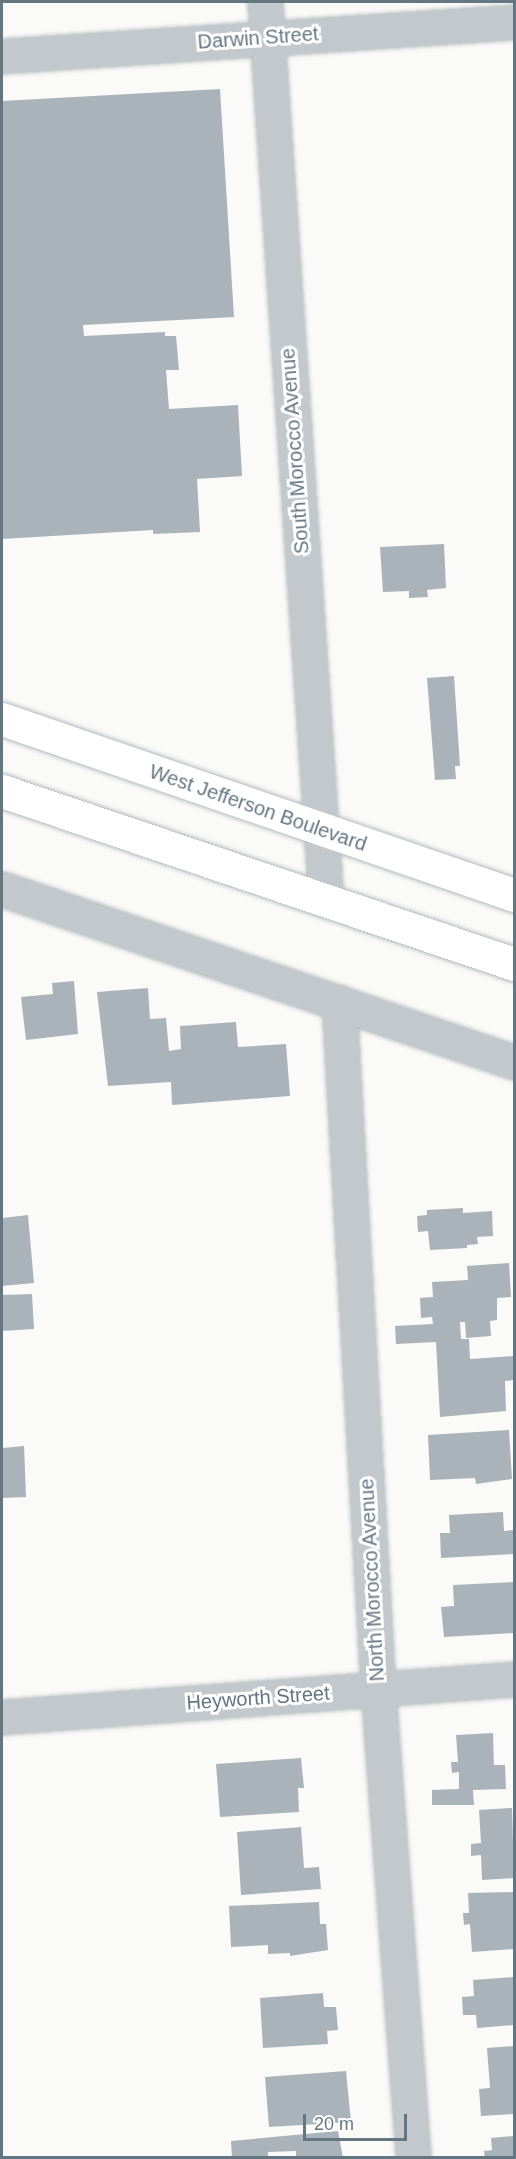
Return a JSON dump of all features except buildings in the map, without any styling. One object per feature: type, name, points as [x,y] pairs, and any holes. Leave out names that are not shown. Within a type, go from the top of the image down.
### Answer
[{"type":"main road","name":"West Jefferson Boulevard","points":[[2,719],[514,896]]},
{"type":"main road","points":[[2,791],[514,964]]},
{"type":"street","name":"South Morocco Avenue","points":[[265,2],[326,901]]},
{"type":"street","name":"Darwin Street","points":[[2,56],[514,22]]},
{"type":"street","points":[[2,890],[514,1062]]},
{"type":"street","name":"North Morocco Avenue","points":[[339,1002],[378,1689],[413,2157]]},
{"type":"street","name":"Heyworth Street","points":[[2,1717],[514,1678]]}]
